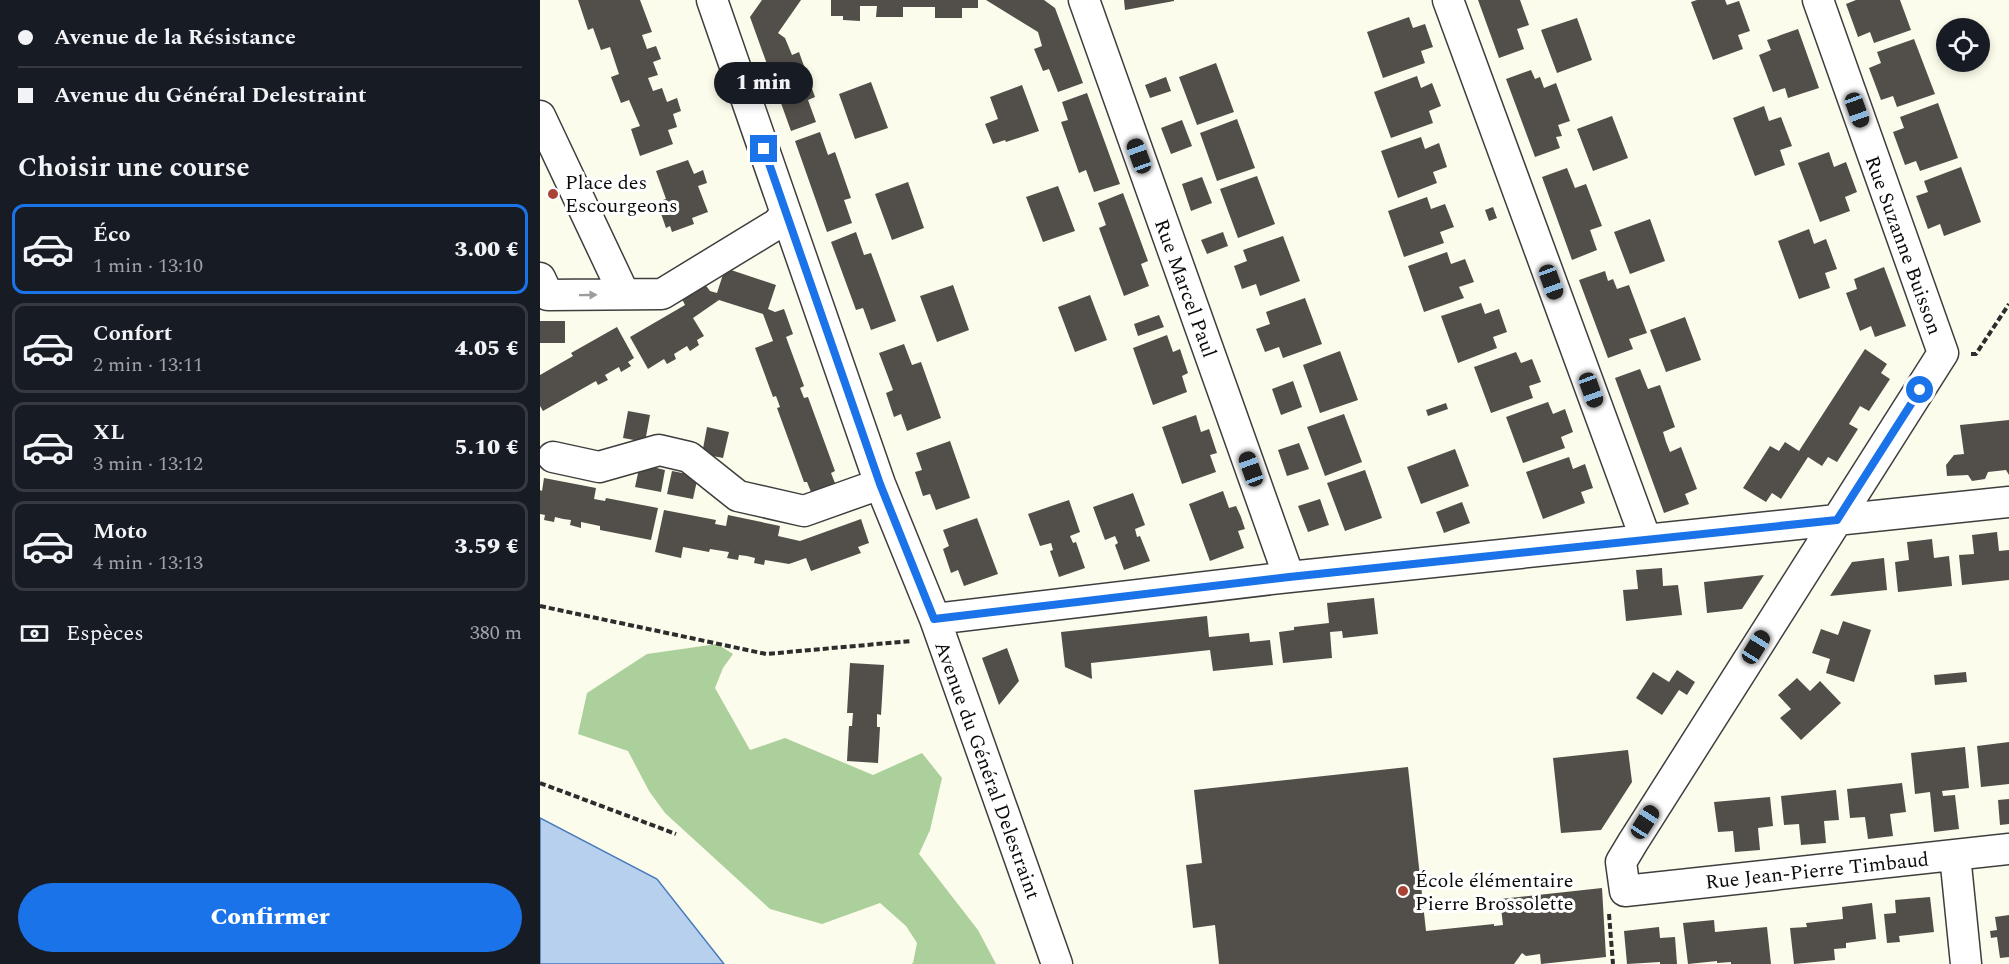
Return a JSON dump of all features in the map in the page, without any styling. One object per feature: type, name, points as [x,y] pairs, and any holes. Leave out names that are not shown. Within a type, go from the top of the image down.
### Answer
[{"type":"street","name":"Avenue du Général Delestraint","points":[[711,0],[880,484],[934,619],[1057,964]]},
{"type":"street","name":"Rue Marcel Paul","points":[[1084,0],[1289,577]]},
{"type":"street","points":[[1448,0],[1646,540]]},
{"type":"street","name":"Rue Suzanne Buisson","points":[[1818,0],[1943,353]]},
{"type":"street","points":[[540,116],[624,294]]},
{"type":"street","points":[[540,278],[548,295],[662,294],[777,224],[786,213]]},
{"type":"street","points":[[1624,891],[1621,862],[1632,842],[1943,353]]},
{"type":"street","points":[[553,458],[599,467],[659,450],[689,457],[738,496],[804,511],[880,484]]},
{"type":"street","points":[[934,619],[1289,577],[2009,502]]},
{"type":"street","name":"Rue Jean-Pierre Timbaud","points":[[1624,891],[2009,849]]},
{"type":"street","points":[[1955,855],[1966,964]]},
{"type":"path","points":[[1943,353],[1976,354],[2009,304]]},
{"type":"path","points":[[540,606],[765,654],[911,640],[916,650]]},
{"type":"path","points":[[540,783],[676,834]]},
{"type":"path","points":[[1613,964],[1607,892],[1624,891]]},
{"type":"green space","points":[[717,644],[733,654],[723,668],[715,688],[750,750],[785,738],[873,775],[922,753],[942,778],[930,830],[919,854],[978,930],[996,964],[911,964],[917,943],[906,926],[880,903],[822,924],[770,909],[665,813],[649,791],[628,751],[578,734],[587,693],[647,654]]},
{"type":"water","points":[[540,818],[657,879],[724,964],[540,964]]},
{"type":"building","points":[[578,0],[640,0],[652,32],[642,35],[647,49],[656,46],[661,59],[653,62],[658,75],[648,78],[653,91],[662,88],[667,102],[677,98],[681,111],[673,114],[677,127],[668,130],[673,144],[640,156],[631,129],[640,126],[629,100],[621,103],[611,77],[619,74],[610,47],[601,50],[593,28],[588,30]]},
{"type":"building","points":[[762,0],[801,0],[778,33],[785,38],[792,55],[799,52],[815,97],[808,100],[816,122],[791,131],[750,17]]},
{"type":"building","points":[[831,0],[978,0],[978,8],[962,8],[962,18],[935,18],[935,7],[903,7],[903,17],[876,17],[877,6],[860,6],[860,21],[843,20],[843,16],[831,16]]},
{"type":"building","points":[[986,0],[1044,0],[1055,8],[1083,83],[1058,92],[1049,69],[1043,71],[1034,49],[1042,46],[1038,32]]},
{"type":"building","points":[[1124,0],[1174,0],[1174,1],[1125,10]]},
{"type":"building","points":[[1478,0],[1520,0],[1529,25],[1517,29],[1524,49],[1499,58]]},
{"type":"building","points":[[1725,0],[1727,5],[1739,1],[1750,31],[1738,35],[1743,49],[1713,60],[1691,2]]},
{"type":"building","points":[[1856,0],[1900,0],[1911,30],[1874,43],[1870,32],[1858,37],[1846,4]]},
{"type":"building","points":[[1409,17],[1413,28],[1425,24],[1433,47],[1421,51],[1425,63],[1383,78],[1367,32]]},
{"type":"building","points":[[1577,18],[1592,60],[1557,73],[1541,30]]},
{"type":"building","points":[[1798,29],[1819,88],[1788,98],[1785,88],[1773,92],[1759,55],[1771,50],[1767,40]]},
{"type":"building","points":[[1914,39],[1935,94],[1897,107],[1893,96],[1881,100],[1869,68],[1881,63],[1877,52]]},
{"type":"building","points":[[1216,63],[1234,112],[1197,125],[1179,77]]},
{"type":"building","points":[[1531,70],[1535,79],[1540,77],[1544,88],[1556,83],[1570,121],[1558,125],[1562,136],[1556,137],[1560,148],[1535,157],[1506,79]]},
{"type":"building","points":[[1417,76],[1421,88],[1432,83],[1441,106],[1429,111],[1433,123],[1391,138],[1374,92]]},
{"type":"building","points":[[1166,77],[1171,91],[1150,98],[1145,85]]},
{"type":"building","points":[[871,82],[888,128],[855,139],[839,94]]},
{"type":"building","points":[[1022,85],[1039,131],[993,144],[985,124],[998,119],[990,97]]},
{"type":"building","points":[[1087,93],[1120,184],[1094,192],[1086,170],[1079,173],[1061,122],[1068,120],[1062,102]]},
{"type":"building","points":[[1938,103],[1958,158],[1920,171],[1916,161],[1905,165],[1893,132],[1904,128],[1900,117]]},
{"type":"building","points":[[1764,106],[1769,121],[1781,117],[1792,146],[1780,150],[1785,165],[1755,176],[1733,118]]},
{"type":"building","points":[[1612,116],[1628,158],[1593,171],[1577,129]]},
{"type":"building","points":[[1237,119],[1255,168],[1217,181],[1200,133]]},
{"type":"building","points":[[1182,120],[1192,146],[1171,154],[1161,128]]},
{"type":"building","points":[[820,132],[828,155],[835,152],[851,198],[844,200],[852,223],[827,232],[795,141]]},
{"type":"building","points":[[1421,137],[1425,149],[1439,143],[1447,167],[1433,172],[1437,183],[1398,198],[1381,151]]},
{"type":"building","points":[[1829,152],[1834,167],[1846,162],[1857,192],[1845,197],[1850,211],[1820,222],[1798,163]]},
{"type":"building","points":[[688,160],[694,174],[703,170],[707,183],[698,186],[708,212],[692,218],[694,224],[672,232],[670,226],[666,228],[657,202],[666,199],[656,171]]},
{"type":"building","points":[[1961,167],[1981,222],[1944,236],[1940,224],[1928,229],[1916,196],[1928,192],[1924,181]]},
{"type":"building","points":[[1567,168],[1575,188],[1586,184],[1602,226],[1590,230],[1597,250],[1572,260],[1542,177]]},
{"type":"building","points":[[1257,176],[1275,224],[1238,238],[1220,189]]},
{"type":"building","points":[[1202,177],[1212,203],[1191,211],[1182,184]]},
{"type":"building","points":[[908,182],[924,228],[892,240],[875,194]]},
{"type":"building","points":[[1058,186],[1075,231],[1043,242],[1026,197]]},
{"type":"building","points":[[1123,193],[1148,261],[1141,264],[1149,286],[1124,296],[1099,228],[1106,225],[1098,203]]},
{"type":"building","points":[[1427,197],[1431,209],[1445,204],[1454,227],[1440,232],[1444,243],[1404,257],[1388,211]]},
{"type":"building","points":[[1493,207],[1497,218],[1489,221],[1485,210]]},
{"type":"building","points":[[1650,219],[1665,261],[1630,274],[1614,232]]},
{"type":"building","points":[[1809,229],[1814,244],[1826,239],[1837,269],[1825,273],[1830,288],[1799,299],[1778,241]]},
{"type":"building","points":[[856,232],[864,255],[871,253],[896,321],[871,330],[863,308],[856,310],[831,242]]},
{"type":"building","points":[[1223,232],[1228,246],[1207,254],[1201,240]]},
{"type":"building","points":[[1283,236],[1300,281],[1260,296],[1256,284],[1242,289],[1234,266],[1247,261],[1243,250]]},
{"type":"building","points":[[1447,252],[1451,264],[1465,259],[1474,282],[1459,287],[1464,298],[1424,312],[1408,266]]},
{"type":"building","points":[[1884,267],[1906,326],[1875,337],[1871,326],[1860,331],[1846,293],[1857,289],[1854,279]]},
{"type":"building","points":[[725,268],[776,285],[768,309],[775,312],[784,309],[793,334],[786,337],[804,386],[800,388],[804,398],[808,397],[835,471],[831,473],[835,483],[811,492],[807,482],[804,482],[777,408],[780,407],[776,396],[773,397],[755,348],[773,341],[763,314],[719,300],[693,318],[704,336],[697,340],[699,345],[690,351],[687,346],[674,354],[676,359],[667,364],[664,359],[648,369],[630,337],[685,305],[682,299],[704,283],[710,291],[717,293]]},
{"type":"building","points":[[1605,271],[1608,281],[1613,279],[1617,289],[1629,285],[1647,333],[1629,339],[1633,349],[1608,358],[1579,280]]},
{"type":"building","points":[[953,285],[969,330],[937,342],[920,296]]},
{"type":"building","points":[[1090,295],[1107,340],[1075,352],[1058,307]]},
{"type":"building","points":[[1305,298],[1322,344],[1283,358],[1279,347],[1265,352],[1256,329],[1270,324],[1266,312]]},
{"type":"building","points":[[1481,303],[1485,314],[1499,309],[1507,332],[1493,337],[1497,348],[1458,363],[1441,316]]},
{"type":"building","points":[[1159,315],[1164,327],[1138,336],[1134,324]]},
{"type":"building","points":[[1685,317],[1701,360],[1666,372],[1650,330]]},
{"type":"building","points":[[540,321],[565,321],[565,343],[540,343]]},
{"type":"building","points":[[617,327],[634,358],[628,362],[631,366],[621,372],[619,367],[605,375],[608,380],[598,385],[596,381],[543,411],[540,406],[540,375],[573,356],[571,353]]},
{"type":"building","points":[[1167,335],[1173,352],[1180,349],[1188,373],[1182,376],[1187,392],[1153,405],[1133,348]]},
{"type":"building","points":[[904,344],[912,365],[921,362],[941,418],[907,431],[901,414],[894,417],[886,393],[893,390],[879,353]]},
{"type":"building","points":[[1865,349],[1887,364],[1881,373],[1890,379],[1869,411],[1860,406],[1849,424],[1858,429],[1837,462],[1828,457],[1822,466],[1808,457],[1781,499],[1772,493],[1766,502],[1743,488],[1770,446],[1779,451],[1785,442],[1799,451]]},
{"type":"building","points":[[1340,351],[1358,400],[1320,413],[1303,365]]},
{"type":"building","points":[[1516,352],[1521,363],[1532,359],[1541,382],[1529,386],[1533,398],[1491,413],[1474,367]]},
{"type":"building","points":[[1640,369],[1648,389],[1660,385],[1675,427],[1663,432],[1666,442],[1670,452],[1681,447],[1697,489],[1685,494],[1689,504],[1664,513],[1615,378]]},
{"type":"building","points":[[1293,381],[1302,407],[1281,415],[1272,389]]},
{"type":"building","points":[[1548,402],[1553,414],[1565,409],[1573,432],[1561,437],[1565,448],[1523,463],[1506,417]]},
{"type":"building","points":[[1446,403],[1448,409],[1428,416],[1426,410]]},
{"type":"building","points":[[628,411],[650,415],[645,442],[623,438]]},
{"type":"building","points":[[1344,414],[1362,462],[1325,476],[1307,427]]},
{"type":"building","points":[[1196,415],[1201,432],[1209,429],[1217,453],[1210,455],[1216,472],[1182,484],[1162,427]]},
{"type":"building","points":[[2009,420],[2009,475],[2006,470],[1988,472],[1985,479],[1972,481],[1968,475],[1947,476],[1946,465],[1954,455],[1964,454],[1960,425]]},
{"type":"building","points":[[707,427],[729,432],[723,458],[702,454]]},
{"type":"building","points":[[950,441],[970,498],[936,510],[930,494],[923,496],[915,472],[922,470],[916,453]]},
{"type":"building","points":[[1299,443],[1309,469],[1287,476],[1278,450]]},
{"type":"building","points":[[1455,449],[1469,486],[1421,504],[1407,467]]},
{"type":"building","points":[[1569,457],[1573,469],[1585,464],[1593,488],[1581,492],[1585,503],[1543,519],[1526,472]]},
{"type":"building","points":[[640,464],[665,470],[661,492],[635,487]]},
{"type":"building","points":[[1365,470],[1382,518],[1345,531],[1327,483]]},
{"type":"building","points":[[672,471],[698,476],[693,499],[667,494]]},
{"type":"building","points":[[544,478],[596,488],[594,499],[605,501],[606,498],[658,508],[651,540],[600,530],[600,526],[581,522],[581,528],[570,525],[571,520],[555,517],[554,522],[544,520],[545,515],[540,514],[540,490],[542,491]]},
{"type":"building","points":[[1223,491],[1229,508],[1236,506],[1241,517],[1245,529],[1238,531],[1244,548],[1210,561],[1189,504]]},
{"type":"building","points":[[1133,493],[1145,525],[1135,529],[1137,537],[1140,536],[1150,561],[1124,570],[1115,545],[1118,543],[1115,536],[1105,540],[1093,507]]},
{"type":"building","points":[[1320,499],[1329,525],[1308,532],[1298,506]]},
{"type":"building","points":[[1069,500],[1080,532],[1070,536],[1073,543],[1076,542],[1085,568],[1059,577],[1050,551],[1053,550],[1051,543],[1040,546],[1028,514]]},
{"type":"building","points":[[1462,502],[1470,523],[1444,533],[1436,512]]},
{"type":"building","points":[[664,510],[716,520],[715,524],[726,526],[728,515],[780,526],[778,536],[800,541],[861,519],[869,543],[858,547],[861,553],[811,571],[806,558],[789,564],[765,560],[764,565],[754,563],[755,558],[747,556],[739,555],[738,560],[727,558],[729,552],[710,549],[709,552],[683,547],[681,558],[655,552]]},
{"type":"building","points":[[977,518],[998,574],[964,586],[958,570],[951,573],[943,549],[949,546],[943,530]]},
{"type":"building","points":[[1997,532],[1999,551],[2009,550],[2009,580],[1962,585],[1959,555],[1974,554],[1972,535]]},
{"type":"building","points":[[1932,539],[1934,558],[1949,556],[1952,586],[1898,592],[1895,562],[1909,560],[1907,542]]},
{"type":"building","points":[[1884,558],[1887,590],[1830,596],[1852,562]]},
{"type":"building","points":[[1662,568],[1663,586],[1678,585],[1682,615],[1626,621],[1623,590],[1638,589],[1636,570]]},
{"type":"building","points":[[1764,575],[1742,609],[1707,613],[1704,582]]},
{"type":"building","points":[[1374,598],[1378,634],[1343,638],[1342,631],[1330,632],[1332,658],[1283,663],[1279,632],[1294,630],[1294,627],[1329,623],[1327,603]]},
{"type":"building","points":[[1207,616],[1209,637],[1249,633],[1250,642],[1270,640],[1273,665],[1213,671],[1210,650],[1091,663],[1092,679],[1065,667],[1061,632]]},
{"type":"building","points":[[1843,621],[1871,630],[1854,682],[1826,673],[1830,659],[1812,653],[1821,629],[1838,635]]},
{"type":"building","points":[[1007,648],[1019,681],[999,705],[982,658]]},
{"type":"building","points":[[850,663],[884,665],[881,715],[877,714],[877,727],[880,727],[878,763],[847,761],[849,726],[852,726],[853,713],[847,713]]},
{"type":"building","points":[[1677,670],[1695,682],[1687,695],[1679,690],[1662,715],[1636,698],[1653,672],[1669,682]]},
{"type":"building","points":[[1966,672],[1967,682],[1935,685],[1934,675]]},
{"type":"building","points":[[1797,678],[1810,691],[1820,681],[1841,703],[1801,740],[1780,718],[1791,709],[1778,695]]},
{"type":"building","points":[[2009,742],[2009,784],[1981,787],[1977,746]]},
{"type":"building","points":[[1965,747],[1969,788],[1942,791],[1943,796],[1955,795],[1959,829],[1934,832],[1930,792],[1915,794],[1911,753]]},
{"type":"building","points":[[1628,750],[1632,782],[1601,830],[1561,833],[1553,758]]},
{"type":"building","points":[[1408,767],[1426,931],[1503,925],[1500,899],[1602,888],[1606,957],[1541,964],[1540,954],[1526,956],[1522,953],[1514,964],[1219,964],[1215,925],[1193,928],[1186,865],[1202,863],[1194,790]]},
{"type":"building","points":[[1902,783],[1906,812],[1890,814],[1893,836],[1868,839],[1865,817],[1850,818],[1847,789]]},
{"type":"building","points":[[1836,790],[1839,820],[1824,821],[1826,843],[1801,845],[1799,824],[1784,825],[1781,796]]},
{"type":"building","points":[[1770,797],[1773,826],[1758,828],[1760,850],[1735,852],[1733,831],[1718,832],[1714,802]]},
{"type":"building","points":[[2009,799],[2009,824],[2000,825],[1998,800]]},
{"type":"building","points":[[1930,897],[1934,932],[1899,936],[1900,942],[1887,943],[1884,914],[1896,913],[1895,900]]},
{"type":"building","points":[[1872,903],[1876,939],[1846,943],[1846,948],[1834,949],[1835,960],[1794,964],[1790,928],[1807,927],[1806,923],[1843,919],[1842,907]]},
{"type":"building","points":[[2009,915],[2009,957],[2000,958],[1997,937],[1991,938],[1990,931],[1997,930],[1995,917]]},
{"type":"building","points":[[1714,920],[1715,932],[1767,927],[1771,964],[1731,964],[1731,962],[1717,963],[1717,961],[1688,964],[1683,923]]},
{"type":"building","points":[[1659,927],[1660,938],[1675,937],[1677,964],[1660,964],[1660,962],[1627,964],[1624,931]]},
{"type":"place","name":"Place des Escourgeons","points":[[553,194]]},
{"type":"place","name":"École élémentaire Pierre Brossolette","points":[[1403,891]]},
{"type":"route","points":[[764,149],[880,484],[934,619],[1289,577],[1837,520],[1920,390]]}]
